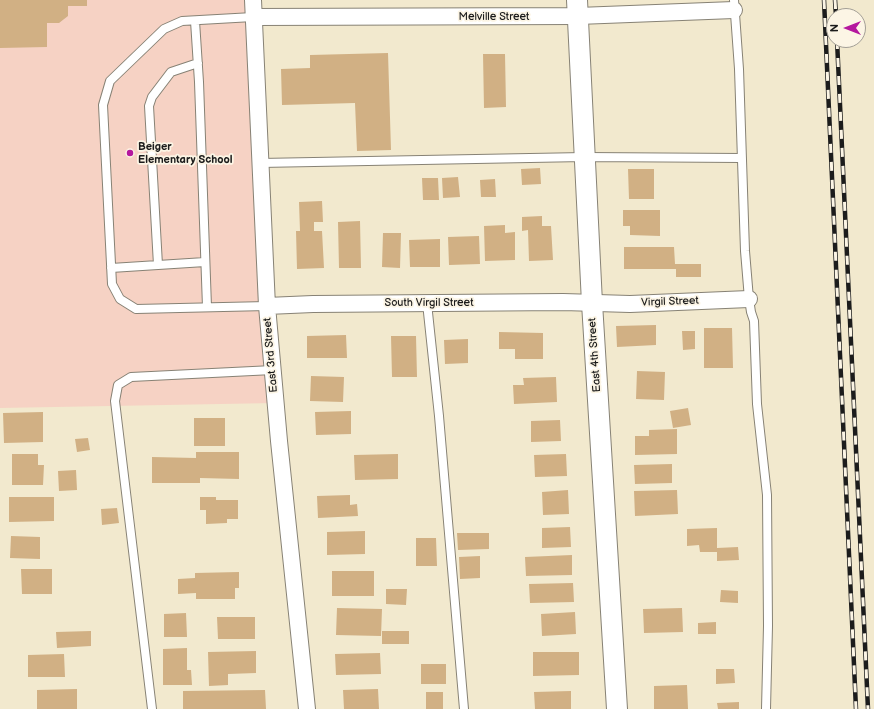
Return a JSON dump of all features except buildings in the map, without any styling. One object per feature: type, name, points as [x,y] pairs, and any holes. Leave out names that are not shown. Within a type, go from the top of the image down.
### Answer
[{"type":"street","name":"East 3rd Street","points":[[253,0],[267,306],[307,709]]},
{"type":"street","name":"Melville Street","points":[[253,17],[734,5]]},
{"type":"street","name":"East 4th Street","points":[[578,8],[592,303],[617,709]]},
{"type":"street","name":"Virgil Street","points":[[592,303],[630,304],[749,299]]},
{"type":"street","name":"South Virgil Street","points":[[267,306],[313,304],[592,303]]},
{"type":"lane","points":[[734,5],[739,69],[745,251],[749,299],[754,321],[757,404],[767,495],[768,626],[766,709]]},
{"type":"lane","points":[[253,17],[182,21],[164,29],[110,81],[102,105],[112,284],[120,299],[136,309],[267,306]]},
{"type":"lane","points":[[195,21],[198,63],[207,307]]},
{"type":"lane","points":[[158,265],[149,106],[152,97],[172,72],[198,63]]},
{"type":"lane","points":[[260,163],[584,157],[742,158]]},
{"type":"lane","points":[[111,268],[205,262]]},
{"type":"lane","points":[[427,303],[439,416],[464,709]]},
{"type":"lane","points":[[152,709],[114,401],[118,385],[131,377],[273,370]]},
{"type":"shaded area","name":"Beiger Elementary School","points":[[0,0],[253,0],[276,403],[0,408]]},
{"type":"railway","points":[[824,0],[856,709]]},
{"type":"railway","points":[[835,0],[836,8]]},
{"type":"railway","points":[[837,48],[868,709]]},
{"type":"place","name":"Beiger Elementary School","points":[[130,153]]}]
